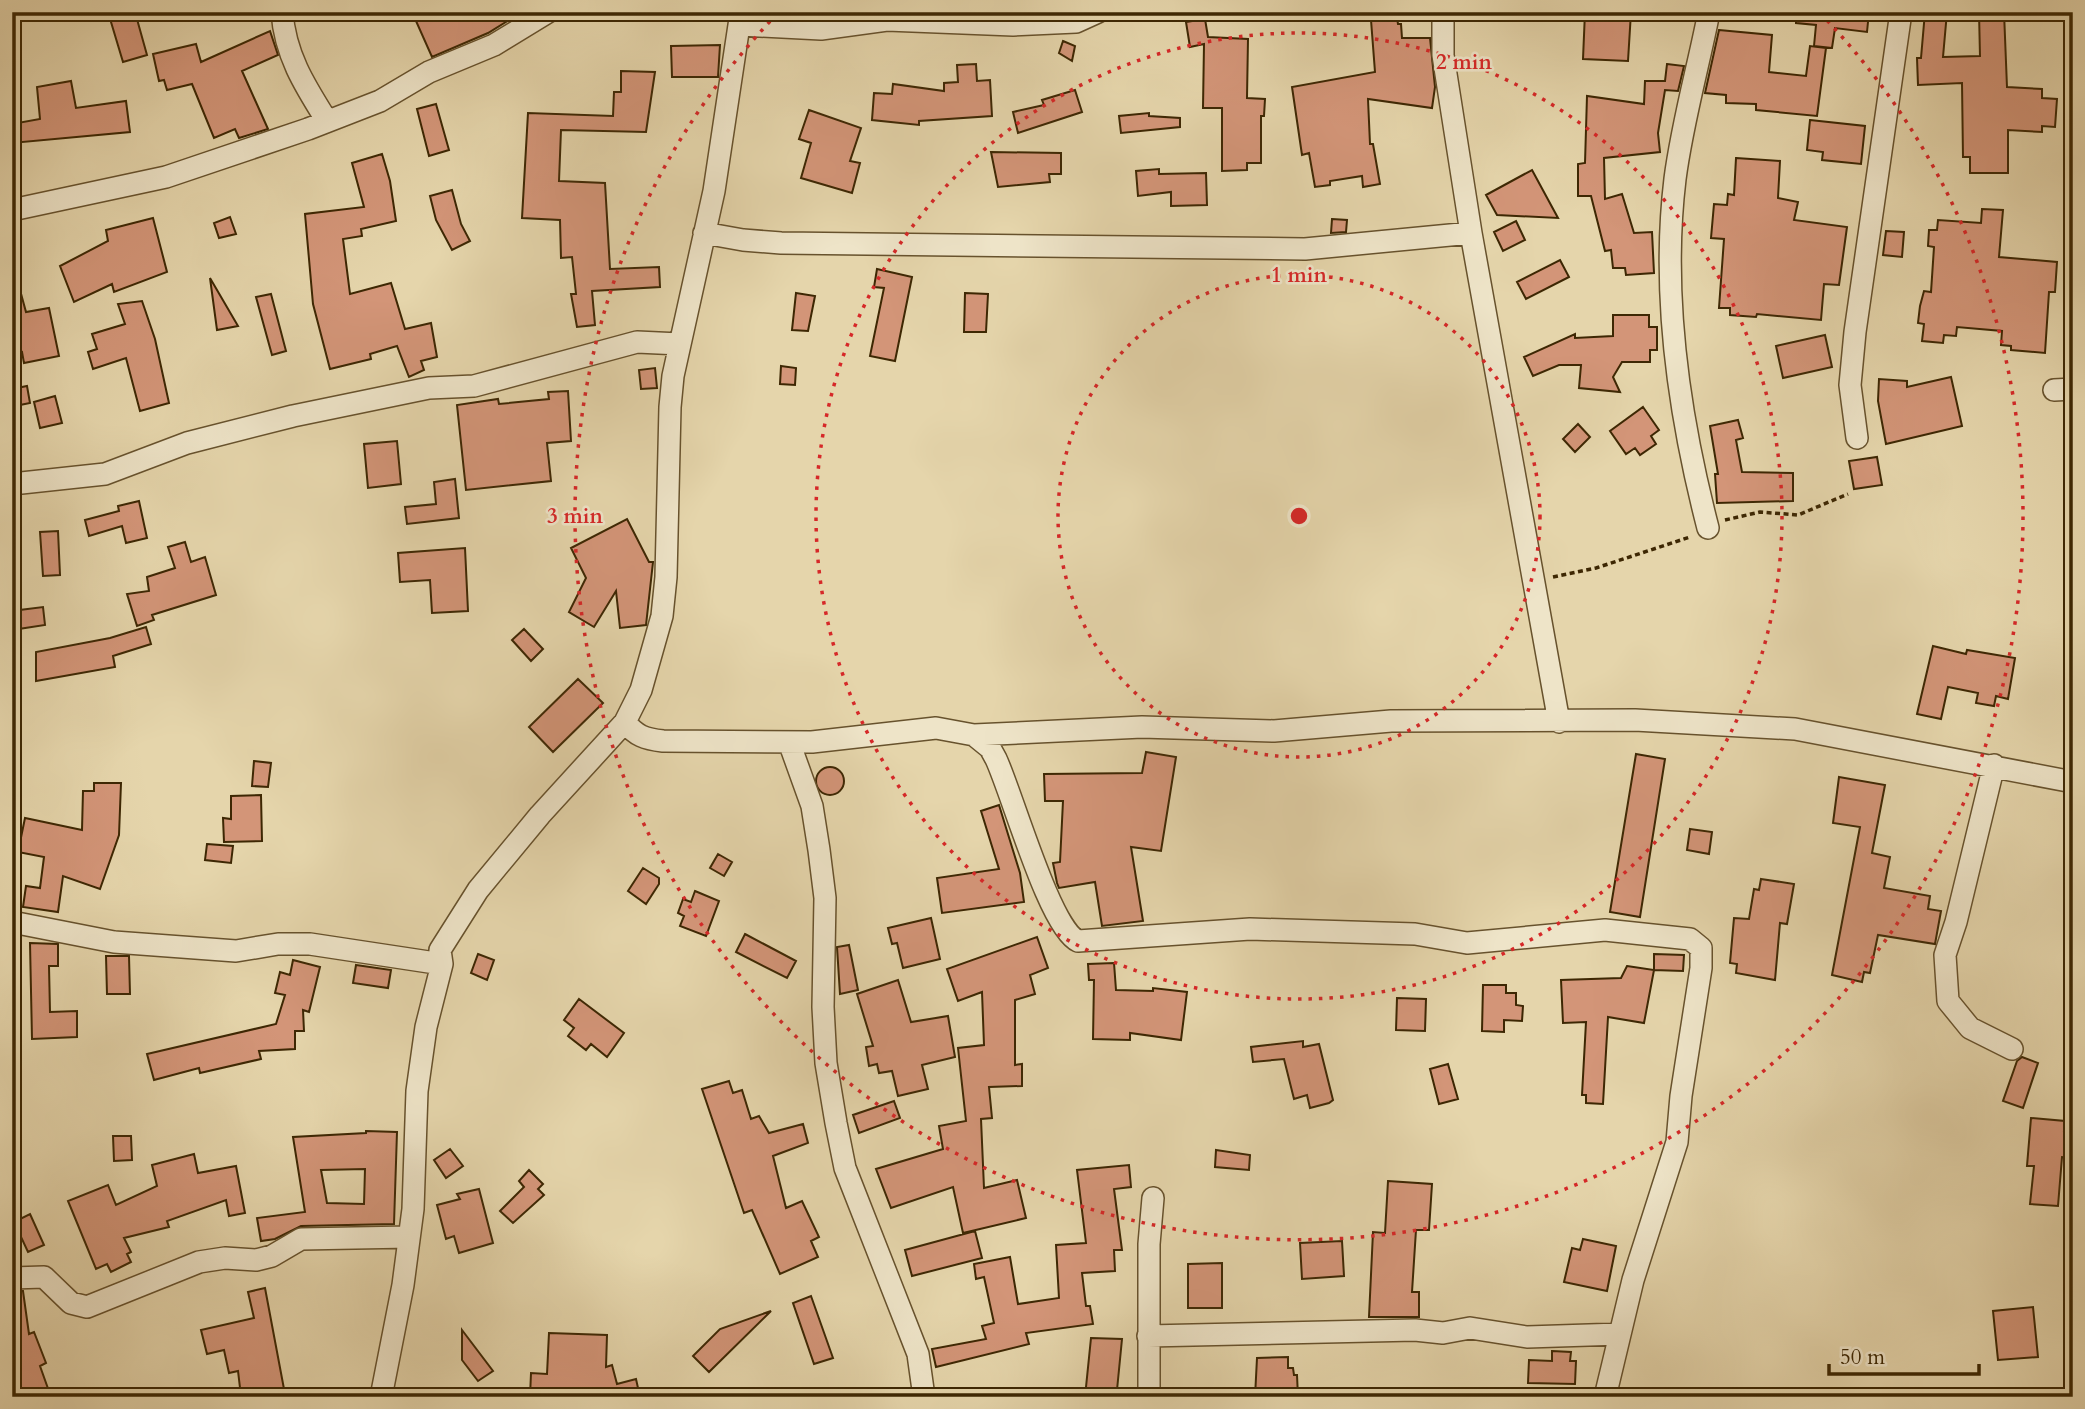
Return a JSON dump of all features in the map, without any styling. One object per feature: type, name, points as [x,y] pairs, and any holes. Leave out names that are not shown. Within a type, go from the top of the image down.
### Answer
[{"type":"street","points":[[282,12],[284,36],[297,73],[327,121]]},
{"type":"street","points":[[12,210],[166,177],[327,121],[380,101],[429,72],[494,45],[548,12]]},
{"type":"street","points":[[381,1397],[413,1209],[417,1091],[426,1027],[442,964],[440,950],[478,890],[625,722],[641,690],[662,616],[666,576],[670,407],[680,344],[714,191],[741,19],[821,29],[887,20],[1013,25],[1076,22],[1098,12]]},
{"type":"street","points":[[1443,12],[1443,55],[1471,233],[1559,722]]},
{"type":"street","points":[[1707,528],[1676,362],[1672,231],[1675,179],[1709,12]]},
{"type":"street","points":[[1857,438],[1850,385],[1855,332],[1901,12]]},
{"type":"street","points":[[704,233],[781,243],[1305,249],[1471,233]]},
{"type":"street","points":[[12,484],[105,474],[187,443],[293,416],[429,388],[474,386],[638,342],[680,344]]},
{"type":"street","points":[[625,722],[633,732],[646,740],[789,742],[936,728],[974,735],[1142,727],[1274,732],[1391,721],[1635,720],[1795,729],[2073,782]]},
{"type":"street","points":[[974,735],[990,748],[996,759],[1054,909],[1068,933],[1078,941],[1250,929],[1415,934],[1467,943],[1605,930],[1662,934],[1690,939],[1700,945],[1701,968],[1681,1096],[1677,1142],[1633,1280],[1605,1397]]},
{"type":"street","points":[[789,742],[812,806],[819,850],[825,898],[823,985],[826,1063],[841,1146],[853,1190],[918,1354],[924,1397]]},
{"type":"street","points":[[1994,765],[1956,922],[1945,955],[1946,978],[1948,1000],[1969,1028],[2012,1049]]},
{"type":"street","points":[[12,922],[114,942],[236,951],[278,944],[310,944],[442,964]]},
{"type":"street","points":[[1149,1397],[1152,1378],[1148,1336],[1153,1198]]},
{"type":"street","points":[[12,1278],[44,1277],[71,1303],[88,1307],[200,1262],[225,1258],[256,1260],[272,1256],[301,1239],[409,1237]]},
{"type":"street","points":[[1148,1336],[1415,1330],[1443,1333],[1470,1328],[1527,1337],[1620,1334]]},
{"type":"building","points":[[108,12],[135,12],[147,55],[123,62]]},
{"type":"building","points":[[412,12],[506,12],[509,20],[488,33],[432,57]]},
{"type":"building","points":[[1585,12],[1631,12],[1628,61],[1583,59]]},
{"type":"building","points":[[1796,12],[1869,12],[1867,32],[1835,28],[1832,48],[1814,46],[1816,25],[1796,23]]},
{"type":"building","points":[[1925,12],[1947,12],[1943,57],[1980,56],[1979,12],[2004,12],[2007,87],[2042,89],[2042,98],[2057,99],[2055,127],[2042,126],[2042,132],[2008,130],[2008,173],[1970,173],[1970,157],[1963,157],[1962,83],[1918,85],[1917,58],[1921,58]]},
{"type":"building","points":[[1397,18],[1398,24],[1401,24],[1402,38],[1430,38],[1435,87],[1432,108],[1368,99],[1370,144],[1373,144],[1380,184],[1363,187],[1362,176],[1330,181],[1330,185],[1315,187],[1309,153],[1302,155],[1292,87],[1375,72],[1371,20]]},
{"type":"building","points":[[1205,19],[1208,37],[1248,39],[1247,98],[1265,99],[1264,116],[1261,116],[1261,163],[1247,163],[1247,170],[1222,171],[1222,108],[1203,108],[1204,44],[1190,47],[1186,22]]},
{"type":"building","points":[[1719,30],[1772,35],[1769,72],[1806,76],[1810,46],[1826,48],[1817,116],[1756,110],[1756,104],[1726,103],[1726,95],[1705,93]]},
{"type":"building","points":[[270,31],[278,55],[242,71],[268,129],[239,138],[235,129],[214,138],[192,84],[167,90],[164,80],[159,81],[153,54],[196,44],[201,62]]},
{"type":"building","points":[[1063,41],[1075,46],[1072,61],[1059,53]]},
{"type":"building","points":[[720,45],[718,77],[672,77],[671,46]]},
{"type":"building","points":[[976,64],[977,81],[990,80],[992,116],[919,121],[919,125],[872,120],[874,93],[892,94],[893,84],[944,91],[944,83],[958,82],[957,65]]},
{"type":"building","points":[[1667,64],[1684,66],[1678,91],[1665,90],[1658,133],[1660,152],[1604,158],[1605,199],[1622,194],[1634,233],[1652,232],[1654,273],[1626,275],[1625,268],[1613,268],[1611,250],[1605,251],[1591,196],[1578,196],[1578,164],[1585,163],[1587,96],[1644,104],[1645,81],[1665,81]]},
{"type":"building","points":[[621,71],[655,72],[646,132],[561,130],[559,181],[605,183],[610,269],[659,267],[660,287],[592,291],[595,325],[577,327],[571,294],[576,294],[572,257],[561,258],[560,220],[522,218],[528,113],[613,116],[614,92],[621,92]]},
{"type":"building","points":[[71,81],[76,108],[126,101],[130,132],[12,143],[12,124],[40,119],[37,87]]},
{"type":"building","points":[[1075,90],[1082,112],[1018,133],[1013,112],[1044,105],[1042,100]]},
{"type":"building","points":[[436,104],[449,150],[429,156],[417,109]]},
{"type":"building","points":[[809,110],[861,128],[850,161],[860,163],[852,193],[801,178],[811,143],[799,139]]},
{"type":"building","points":[[1149,113],[1149,116],[1180,118],[1180,127],[1121,133],[1119,116]]},
{"type":"building","points":[[1810,120],[1865,126],[1861,164],[1822,160],[1823,152],[1807,150]]},
{"type":"building","points":[[991,152],[1061,153],[1061,174],[1049,174],[1050,182],[998,187]]},
{"type":"building","points":[[382,154],[390,181],[396,221],[361,229],[362,236],[343,239],[350,294],[391,283],[405,329],[431,323],[437,357],[421,361],[424,370],[409,377],[397,346],[370,354],[371,359],[330,369],[313,304],[305,214],[364,207],[352,163]]},
{"type":"building","points":[[1736,158],[1780,161],[1778,198],[1798,202],[1794,220],[1847,227],[1839,285],[1824,284],[1821,320],[1757,314],[1756,317],[1730,315],[1730,308],[1719,308],[1724,239],[1711,238],[1714,204],[1727,205],[1728,194],[1734,195]]},
{"type":"building","points":[[1159,169],[1159,174],[1206,173],[1207,205],[1171,206],[1171,192],[1138,196],[1136,171]]},
{"type":"building","points":[[1532,170],[1558,218],[1497,215],[1486,195]]},
{"type":"building","points":[[452,190],[461,224],[470,241],[452,250],[436,220],[430,196]]},
{"type":"building","points":[[1982,209],[2003,210],[1999,257],[2057,262],[2055,292],[2049,292],[2045,353],[2011,350],[2011,346],[2001,345],[2002,331],[1957,327],[1956,336],[1944,335],[1943,343],[1922,341],[1924,324],[1918,323],[1920,306],[1924,291],[1931,292],[1934,247],[1928,246],[1929,230],[1937,230],[1938,220],[1981,223]]},
{"type":"building","points":[[230,217],[236,234],[219,238],[214,223]]},
{"type":"building","points":[[153,218],[167,272],[114,292],[112,284],[74,302],[60,266],[108,241],[106,230]]},
{"type":"building","points":[[1332,219],[1347,220],[1346,232],[1331,233]]},
{"type":"building","points":[[1516,221],[1525,240],[1503,251],[1494,232]]},
{"type":"building","points":[[1886,231],[1904,232],[1902,257],[1883,255]]},
{"type":"building","points":[[1560,260],[1569,277],[1526,299],[1517,282]]},
{"type":"building","points":[[877,269],[912,277],[895,361],[870,356],[884,288],[874,287]]},
{"type":"building","points":[[210,278],[238,326],[217,330]]},
{"type":"building","points":[[17,279],[26,312],[49,308],[59,356],[24,363],[22,352],[12,354],[12,280]]},
{"type":"building","points":[[796,293],[815,296],[808,331],[792,330]]},
{"type":"building","points":[[965,293],[988,294],[986,332],[964,332]]},
{"type":"building","points":[[271,294],[286,351],[272,355],[256,297]]},
{"type":"building","points":[[142,301],[155,339],[169,403],[140,411],[126,358],[93,369],[88,352],[97,349],[92,334],[125,324],[118,304]]},
{"type":"building","points":[[1613,315],[1649,315],[1649,327],[1657,327],[1657,350],[1650,350],[1650,362],[1622,362],[1613,377],[1620,392],[1579,388],[1581,365],[1559,365],[1533,376],[1524,357],[1575,334],[1575,338],[1613,336]]},
{"type":"building","points":[[1825,335],[1832,367],[1783,378],[1776,346]]},
{"type":"building","points":[[781,366],[796,368],[795,385],[780,384]]},
{"type":"building","points":[[655,368],[657,388],[641,389],[639,370]]},
{"type":"building","points":[[1951,377],[1962,426],[1886,444],[1878,401],[1879,379],[1907,381],[1907,387]]},
{"type":"building","points":[[27,386],[30,403],[15,406],[12,389]]},
{"type":"building","points":[[568,391],[571,441],[547,443],[551,481],[466,490],[457,405],[498,399],[499,404],[549,399],[548,392]]},
{"type":"building","points":[[55,396],[62,423],[40,428],[34,402]]},
{"type":"building","points":[[1643,407],[1659,430],[1651,436],[1656,444],[1640,455],[1635,448],[1626,454],[1610,431]]},
{"type":"building","points":[[1738,420],[1743,438],[1736,440],[1742,472],[1793,473],[1793,501],[1717,503],[1715,474],[1718,474],[1710,426]]},
{"type":"building","points":[[1578,424],[1590,437],[1575,452],[1563,439]]},
{"type":"building","points":[[397,441],[401,484],[368,488],[364,444]]},
{"type":"building","points":[[1877,457],[1882,485],[1854,489],[1849,461]]},
{"type":"building","points":[[455,479],[459,518],[407,524],[405,507],[436,504],[434,482]]},
{"type":"building","points":[[139,501],[147,538],[126,543],[122,526],[89,536],[85,520],[119,511],[118,506]]},
{"type":"building","points":[[627,519],[649,562],[653,562],[646,625],[620,628],[616,591],[594,627],[569,612],[586,578],[571,548]]},
{"type":"building","points":[[58,531],[60,575],[43,576],[40,532]]},
{"type":"building","points":[[185,542],[191,562],[205,557],[216,595],[152,615],[154,620],[137,626],[127,594],[149,591],[147,577],[175,568],[168,547]]},
{"type":"building","points":[[465,548],[468,611],[432,613],[430,580],[400,582],[398,553]]},
{"type":"building","points":[[43,607],[45,625],[12,630],[12,611]]},
{"type":"building","points":[[146,627],[151,644],[113,656],[115,667],[36,681],[36,652],[110,638]]},
{"type":"building","points":[[524,629],[543,649],[531,661],[512,640]]},
{"type":"building","points":[[1933,646],[1966,654],[1967,650],[2015,658],[2008,699],[1996,696],[1994,706],[1976,703],[1978,693],[1948,687],[1941,719],[1917,714]]},
{"type":"building","points":[[578,679],[603,703],[553,752],[529,727]]},
{"type":"building","points":[[1146,752],[1176,757],[1161,851],[1131,847],[1143,921],[1102,926],[1095,882],[1059,888],[1057,883],[1053,863],[1060,862],[1063,801],[1045,801],[1044,774],[1142,773]]},
{"type":"building","points":[[1636,754],[1665,759],[1640,917],[1610,912]]},
{"type":"building","points":[[254,761],[271,763],[268,787],[252,786]]},
{"type":"building","points":[[830,767],[840,771],[844,781],[840,791],[830,795],[820,791],[816,781],[820,771]]},
{"type":"building","points":[[1839,777],[1885,785],[1872,853],[1890,857],[1884,888],[1930,896],[1928,909],[1941,911],[1935,944],[1878,935],[1870,973],[1864,972],[1862,982],[1832,975],[1860,827],[1833,823]]},
{"type":"building","points":[[94,783],[121,783],[119,835],[100,889],[63,876],[58,912],[23,907],[26,886],[40,888],[44,857],[18,852],[25,818],[82,830],[83,791],[94,791]]},
{"type":"building","points":[[261,795],[262,841],[224,842],[223,818],[231,819],[231,796]]},
{"type":"building","points":[[999,805],[1020,873],[1024,902],[942,913],[937,878],[999,869],[981,811]]},
{"type":"building","points":[[1690,829],[1712,832],[1709,854],[1687,850]]},
{"type":"building","points":[[207,844],[233,846],[231,863],[205,860]]},
{"type":"building","points":[[718,854],[732,862],[724,876],[710,868]]},
{"type":"building","points":[[643,868],[659,878],[659,884],[646,904],[628,891]]},
{"type":"building","points":[[1761,879],[1794,884],[1787,924],[1780,923],[1775,980],[1736,973],[1737,964],[1730,963],[1734,918],[1749,919],[1754,889],[1759,890]]},
{"type":"building","points":[[695,891],[719,901],[706,936],[680,926],[684,916],[678,913],[683,899],[691,902]]},
{"type":"building","points":[[931,918],[940,959],[903,968],[897,943],[892,944],[888,928]]},
{"type":"building","points":[[745,934],[796,961],[787,978],[736,952]]},
{"type":"building","points":[[1037,937],[1048,968],[1030,975],[1035,994],[1015,1000],[1015,1065],[1022,1064],[1022,1086],[989,1087],[992,1118],[981,1119],[984,1188],[1017,1180],[1026,1218],[963,1233],[953,1187],[891,1208],[876,1169],[943,1149],[939,1126],[966,1121],[958,1048],[984,1045],[982,992],[958,1001],[947,969]]},
{"type":"building","points":[[30,943],[58,944],[58,966],[49,966],[50,1012],[77,1011],[77,1037],[32,1039]]},
{"type":"building","points":[[849,945],[858,990],[840,994],[837,947]]},
{"type":"building","points":[[478,954],[494,960],[487,980],[471,973]]},
{"type":"building","points":[[1654,954],[1684,955],[1683,971],[1654,970]]},
{"type":"building","points":[[106,956],[129,956],[130,994],[107,994]]},
{"type":"building","points":[[293,960],[320,967],[309,1012],[303,1010],[304,1031],[295,1031],[295,1049],[259,1051],[261,1059],[200,1073],[199,1068],[154,1080],[147,1054],[276,1024],[285,995],[275,993],[280,972],[290,975]]},
{"type":"building","points":[[1114,963],[1116,990],[1153,991],[1153,988],[1187,992],[1181,1040],[1130,1033],[1130,1040],[1093,1039],[1094,980],[1089,980],[1088,964]]},
{"type":"building","points":[[356,965],[391,970],[388,988],[353,983]]},
{"type":"building","points":[[1627,966],[1654,970],[1644,1023],[1608,1017],[1603,1104],[1586,1103],[1586,1095],[1582,1095],[1586,1022],[1563,1023],[1561,980],[1621,978]]},
{"type":"building","points":[[898,980],[911,1022],[948,1016],[955,1057],[922,1065],[928,1089],[898,1096],[892,1071],[879,1073],[877,1064],[869,1066],[866,1047],[873,1046],[857,994]]},
{"type":"building","points":[[1483,985],[1506,985],[1506,993],[1516,993],[1516,1005],[1523,1006],[1522,1021],[1504,1020],[1504,1032],[1482,1031]]},
{"type":"building","points":[[1397,998],[1426,999],[1425,1031],[1396,1030]]},
{"type":"building","points":[[579,999],[624,1033],[607,1057],[591,1044],[586,1050],[568,1036],[574,1028],[564,1020]]},
{"type":"building","points":[[1303,1041],[1303,1047],[1319,1044],[1333,1100],[1310,1108],[1307,1095],[1294,1099],[1284,1059],[1253,1062],[1251,1047]]},
{"type":"building","points":[[2022,1057],[2038,1063],[2023,1108],[2003,1101],[2017,1061]]},
{"type":"building","points":[[1448,1064],[1458,1099],[1439,1104],[1430,1069]]},
{"type":"building","points":[[729,1081],[733,1093],[742,1090],[751,1119],[759,1116],[769,1133],[803,1124],[808,1143],[773,1156],[786,1208],[802,1201],[819,1237],[811,1241],[818,1257],[780,1274],[752,1210],[744,1213],[702,1089]]},
{"type":"building","points":[[894,1101],[900,1118],[859,1133],[853,1115]]},
{"type":"building","points":[[2031,1118],[2065,1121],[2064,1131],[2073,1132],[2072,1158],[2062,1157],[2058,1206],[2030,1204],[2034,1166],[2027,1166]]},
{"type":"building","points":[[397,1132],[394,1224],[301,1226],[275,1239],[261,1241],[257,1218],[305,1212],[293,1137]],"holes":[[[365,1169],[364,1204],[327,1203],[321,1170]]]},
{"type":"building","points":[[113,1136],[131,1136],[132,1160],[114,1161]]},
{"type":"building","points":[[450,1149],[463,1166],[446,1178],[434,1160]]},
{"type":"building","points":[[1216,1150],[1250,1155],[1249,1170],[1215,1167]]},
{"type":"building","points":[[194,1154],[198,1173],[236,1166],[245,1213],[229,1216],[226,1200],[167,1221],[169,1227],[124,1238],[131,1252],[127,1254],[131,1262],[111,1272],[107,1264],[96,1269],[68,1201],[108,1185],[116,1205],[157,1186],[152,1165]]},
{"type":"building","points":[[1129,1165],[1131,1187],[1114,1189],[1122,1250],[1114,1250],[1115,1271],[1082,1273],[1086,1306],[1090,1306],[1093,1324],[1026,1333],[1029,1344],[936,1367],[932,1349],[986,1339],[982,1326],[994,1323],[984,1277],[976,1279],[974,1264],[1010,1257],[1018,1304],[1059,1298],[1056,1245],[1086,1243],[1077,1170]]},
{"type":"building","points":[[529,1170],[543,1184],[538,1189],[544,1195],[513,1223],[500,1211],[524,1187],[519,1181]]},
{"type":"building","points":[[1388,1181],[1432,1184],[1429,1230],[1416,1230],[1412,1292],[1419,1292],[1419,1317],[1369,1317],[1373,1232],[1385,1233]]},
{"type":"building","points":[[479,1189],[493,1243],[459,1253],[454,1236],[446,1239],[437,1205],[460,1199],[457,1194]]},
{"type":"building","points":[[30,1214],[44,1245],[28,1252],[14,1222]]},
{"type":"building","points":[[975,1231],[982,1258],[912,1276],[905,1250]]},
{"type":"building","points":[[1583,1239],[1616,1246],[1607,1291],[1564,1282],[1572,1248],[1580,1250]]},
{"type":"building","points":[[1342,1241],[1344,1276],[1302,1279],[1300,1243]]},
{"type":"building","points":[[1222,1263],[1222,1308],[1188,1308],[1188,1264]]},
{"type":"building","points":[[265,1288],[284,1389],[241,1396],[238,1371],[229,1373],[224,1350],[207,1354],[201,1330],[254,1318],[248,1292]]},
{"type":"building","points":[[12,1291],[23,1291],[29,1334],[34,1332],[46,1363],[40,1366],[51,1397],[12,1397]]},
{"type":"building","points":[[811,1296],[833,1358],[814,1364],[793,1303]]},
{"type":"building","points":[[2033,1307],[2038,1357],[1998,1360],[1993,1311]]},
{"type":"building","points":[[771,1311],[709,1372],[693,1356],[720,1329]]},
{"type":"building","points":[[462,1330],[493,1371],[478,1381],[462,1360]]},
{"type":"building","points":[[549,1333],[607,1335],[606,1367],[612,1365],[617,1384],[636,1379],[640,1397],[530,1397],[531,1373],[547,1374]]},
{"type":"building","points":[[1091,1338],[1122,1339],[1117,1390],[1106,1389],[1105,1397],[1085,1397]]},
{"type":"building","points":[[1552,1351],[1571,1352],[1570,1361],[1576,1361],[1575,1384],[1528,1383],[1529,1360],[1552,1361]]},
{"type":"building","points":[[1288,1357],[1288,1368],[1293,1368],[1294,1375],[1297,1375],[1298,1397],[1255,1397],[1257,1358]]}]
